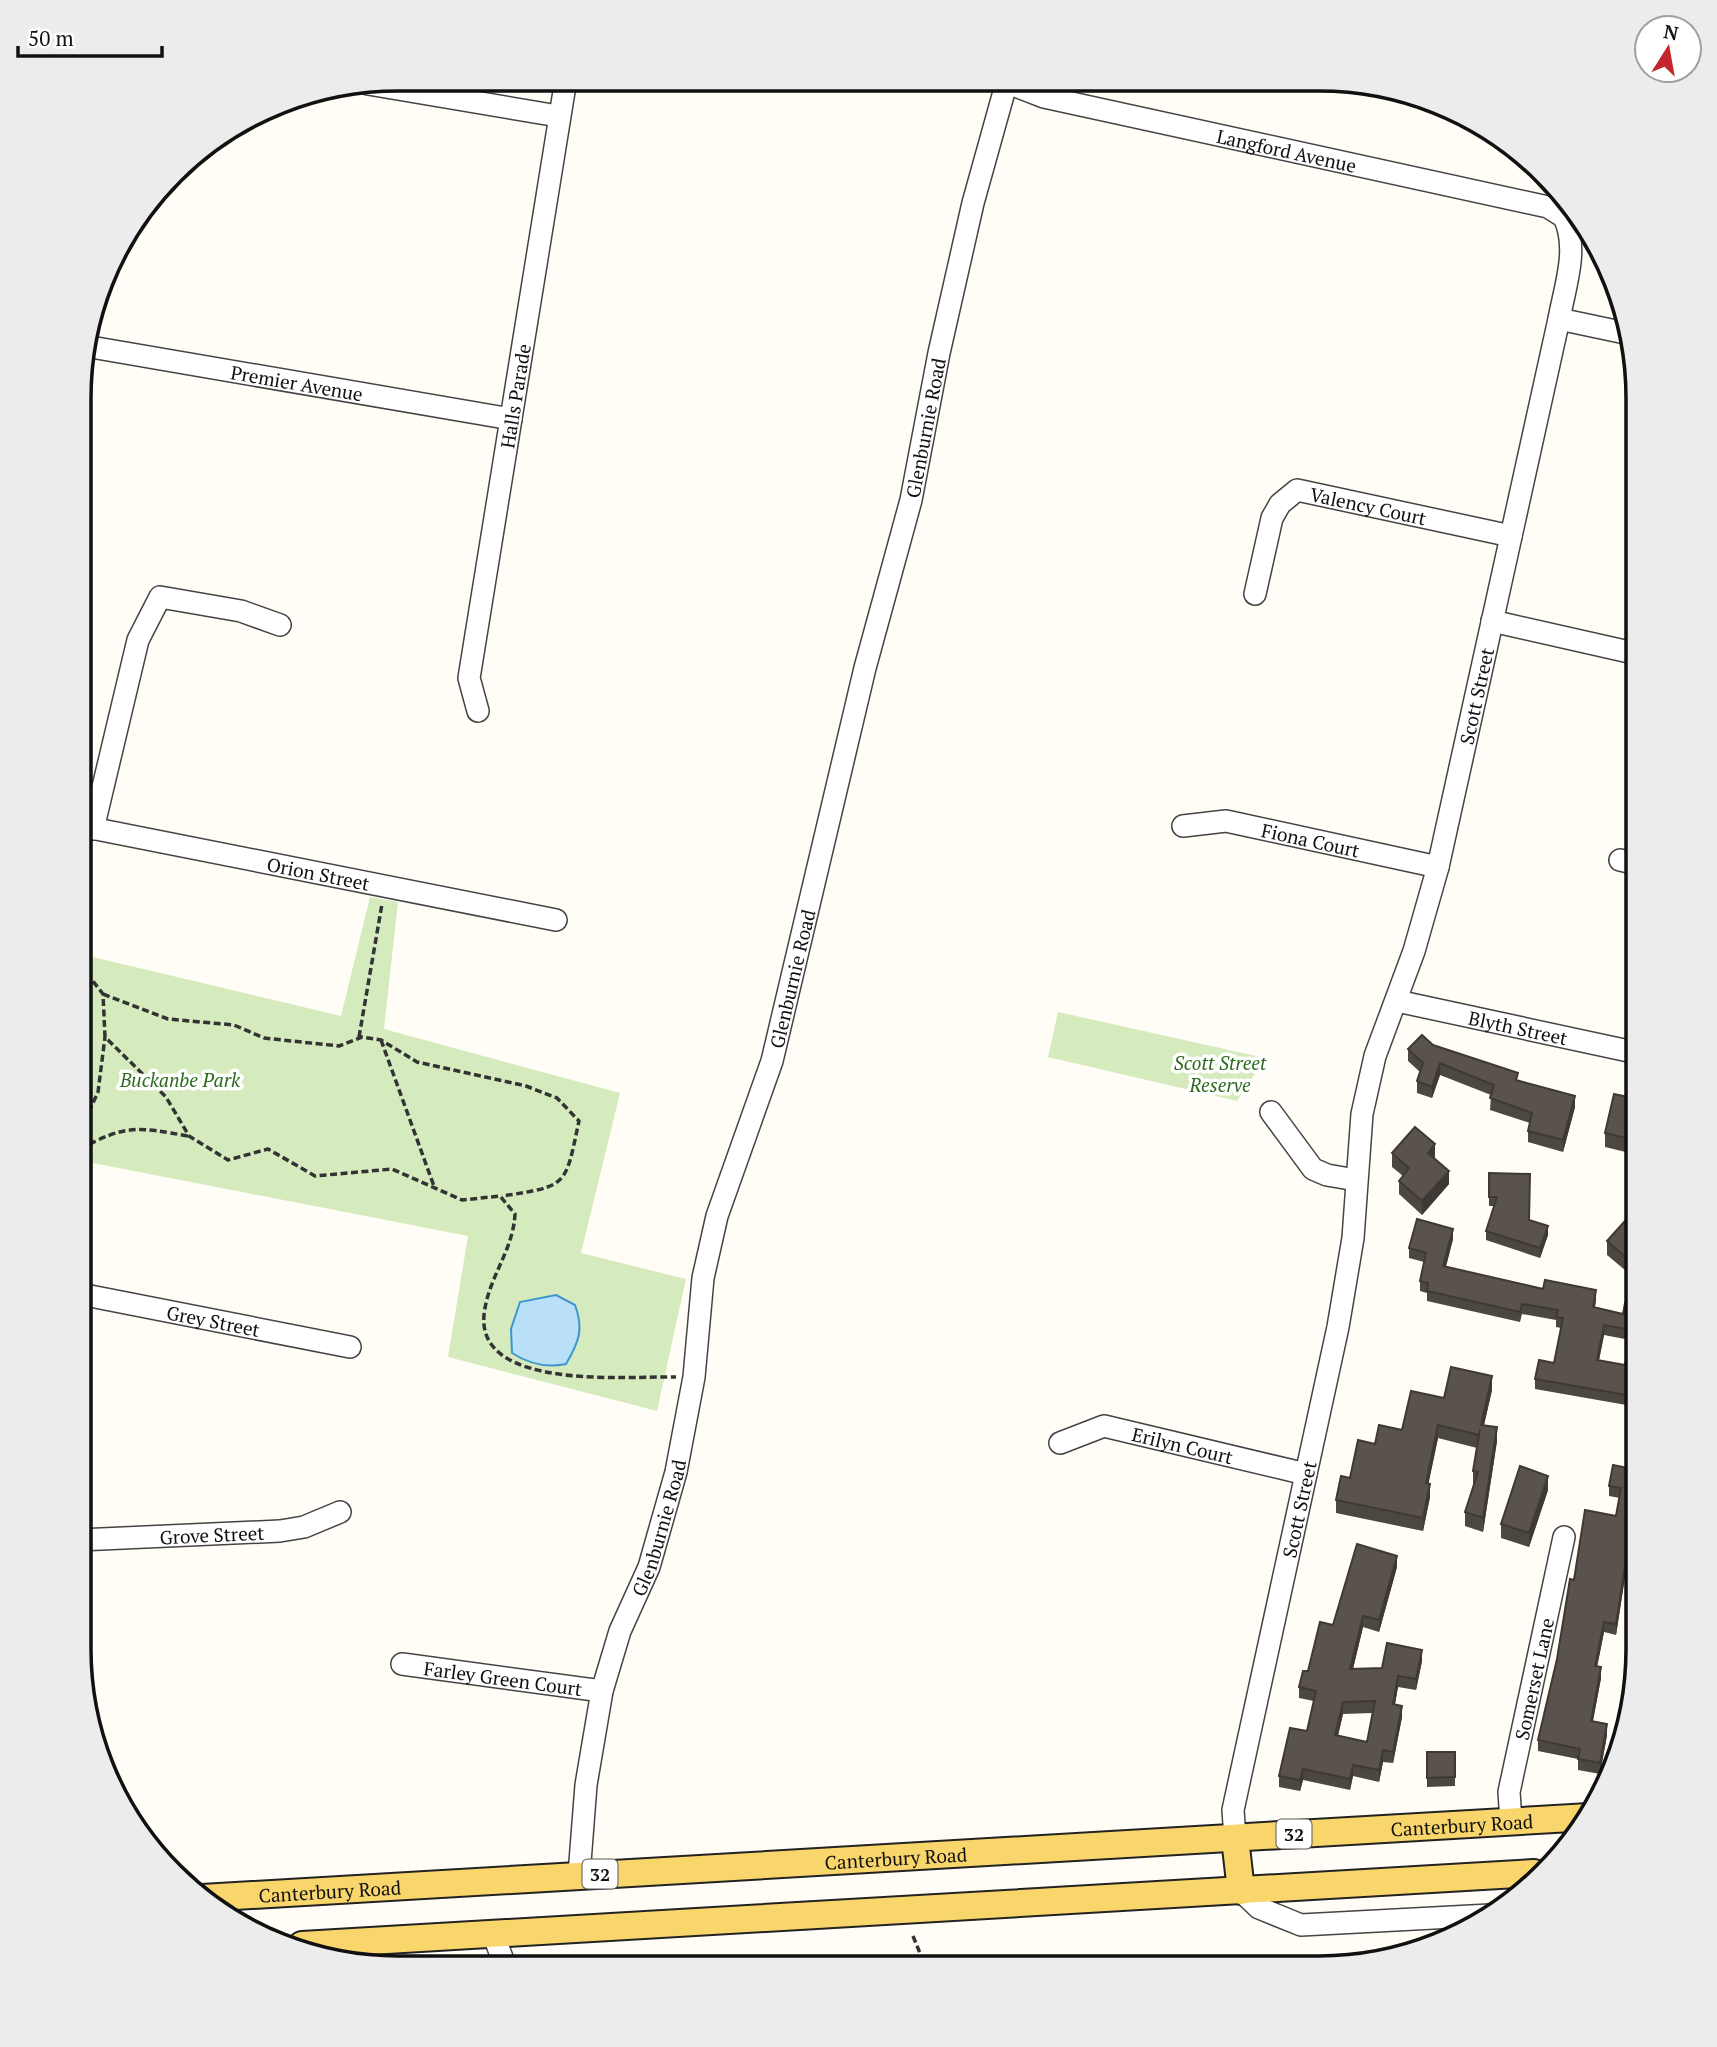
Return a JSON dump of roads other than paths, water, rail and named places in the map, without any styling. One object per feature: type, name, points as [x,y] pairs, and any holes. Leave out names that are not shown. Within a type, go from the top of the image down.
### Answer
[{"type":"main road","name":"Canterbury Road","points":[[217,1897],[1576,1817]]},
{"type":"main road","points":[[1235,1838],[1241,1891]]},
{"type":"main road","points":[[314,1944],[1528,1873]]},
{"type":"street","points":[[410,91],[558,116]]},
{"type":"street","name":"Halls Parade","points":[[478,711],[469,678],[563,91]]},
{"type":"street","name":"Glenburnie Road","points":[[579,1875],[586,1785],[602,1691],[620,1631],[649,1567],[676,1472],[694,1377],[703,1278],[717,1216],[772,1061],[865,668],[911,500],[939,352],[973,203],[1005,91]]},
{"type":"street","name":"Langford Avenue","points":[[1030,91],[1044,97],[1548,206],[1564,213]]},
{"type":"street","name":"Scott Street","points":[[1235,1838],[1233,1810],[1306,1474],[1351,1250],[1362,1114],[1375,1056],[1397,1001],[1438,867],[1559,319],[1571,256],[1572,233],[1568,219]]},
{"type":"street","points":[[1559,319],[1619,332]]},
{"type":"street","name":"Premier Avenue","points":[[96,348],[511,419]]},
{"type":"street","name":"Valency Court","points":[[1255,594],[1272,518],[1280,503],[1297,490],[1511,536]]},
{"type":"street","points":[[91,812],[138,640],[160,597],[242,611],[280,625]]},
{"type":"street","points":[[1492,621],[1626,651]]},
{"type":"street","name":"Fiona Court","points":[[1183,826],[1226,821],[1438,867]]},
{"type":"street","name":"Orion Street","points":[[91,828],[556,920]]},
{"type":"street","name":"Blyth Street","points":[[1397,1001],[1626,1050]]},
{"type":"street","points":[[1271,1112],[1313,1169],[1327,1175],[1356,1180]]},
{"type":"street","name":"Grey Street","points":[[91,1296],[350,1347]]},
{"type":"street","name":"Erilyn Court","points":[[1060,1443],[1104,1426],[1306,1474]]},
{"type":"street","name":"Grove Street","points":[[91,1539],[279,1531],[304,1527],[340,1512]]},
{"type":"street","name":"Somerset Lane","points":[[1511,1821],[1509,1792],[1564,1537]]},
{"type":"street","name":"Farley Green Court","points":[[402,1664],[602,1691]]},
{"type":"street","points":[[1241,1891],[1259,1908],[1301,1924],[1463,1920]]},
{"type":"street","points":[[493,1934],[501,1956]]},
{"type":"water","points":[[556,1295],[575,1305],[579,1321],[577,1342],[566,1364],[538,1364],[512,1353],[511,1329],[520,1302]]},
{"type":"park label","name":"Scott Street Reserve","points":[[1220,1073]]},
{"type":"park label","name":"Buckanbe Park","points":[[180,1079]]}]
